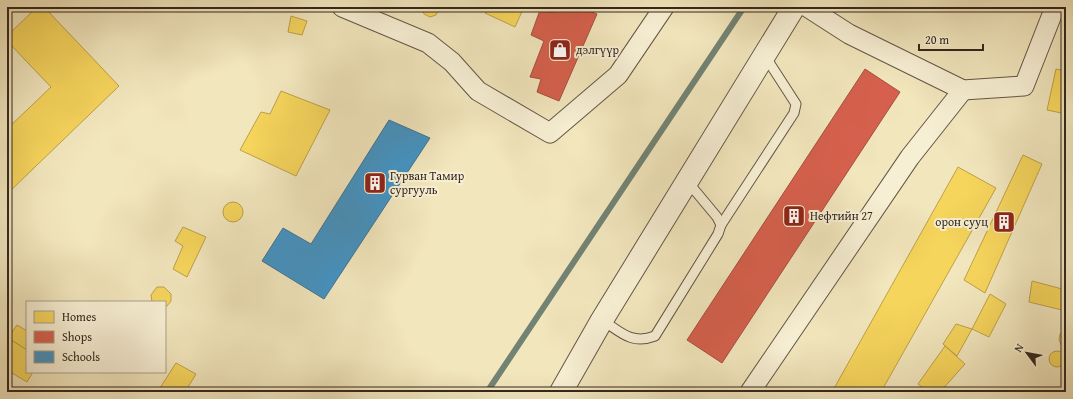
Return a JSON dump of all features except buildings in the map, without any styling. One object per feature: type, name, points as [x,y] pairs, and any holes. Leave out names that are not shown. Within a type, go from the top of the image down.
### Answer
[{"type":"street","points":[[342,7],[428,42],[452,62],[478,91],[550,133],[618,75],[664,7]]},
{"type":"street","points":[[561,392],[602,320],[794,7]]},
{"type":"street","points":[[807,7],[849,34],[963,90],[1024,86],[1054,7]]},
{"type":"street","points":[[755,390],[910,157],[963,90]]},
{"type":"lane","points":[[602,320],[631,338],[643,340],[655,336],[718,234],[721,225],[794,113],[796,104],[765,55]]},
{"type":"lane","points":[[687,181],[717,217],[721,225]]},
{"type":"waterway","points":[[487,392],[744,7]]},
{"type":"place","name":"дэлгүүр","points":[[560,50]]},
{"type":"place","name":"Гурван Тамир сургууль","points":[[375,183]]},
{"type":"place","name":"Нефтийн 27","points":[[794,216]]},
{"type":"place","name":"орон сууц","points":[[1004,222]]}]
